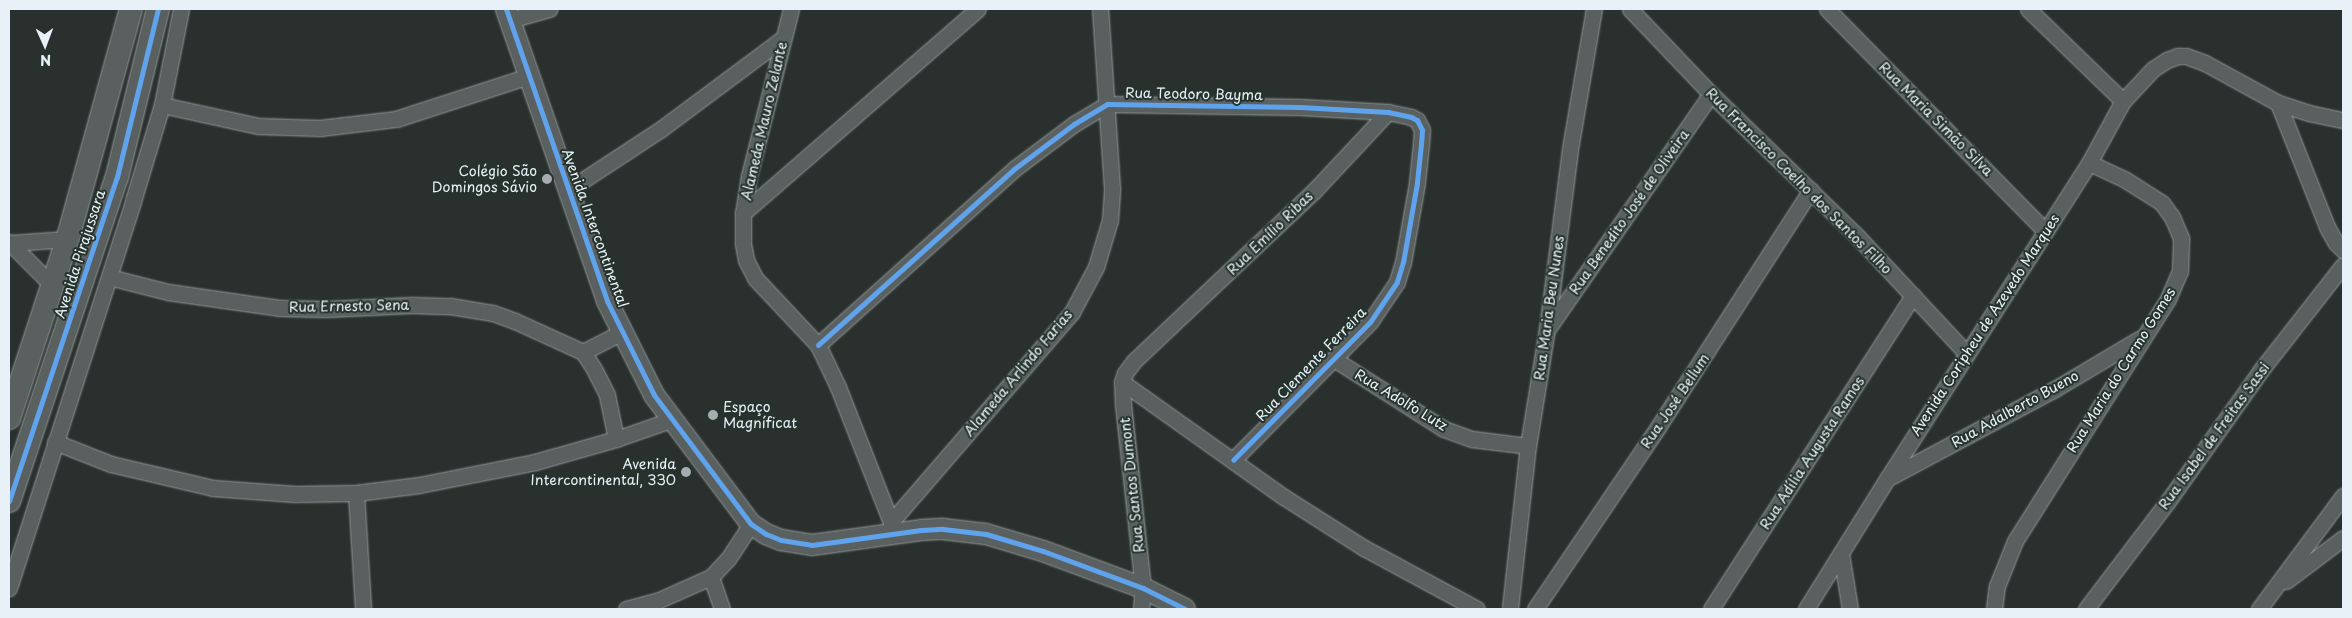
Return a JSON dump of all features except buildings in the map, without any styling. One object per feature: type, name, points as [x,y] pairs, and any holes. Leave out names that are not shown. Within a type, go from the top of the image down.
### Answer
[{"type":"main road","name":"Avenida Pirajussara","points":[[9,418],[67,238],[131,9]]},
{"type":"main road","name":"Avenida Pirajussara","points":[[9,501],[117,177],[158,9]]},
{"type":"street","points":[[9,588],[162,105],[181,9]]},
{"type":"street","points":[[508,14],[549,9]]},
{"type":"street","name":"Alameda Mauro Zelante","points":[[791,9],[750,176],[743,213],[743,244],[746,260],[755,278],[818,345],[838,387],[891,527]]},
{"type":"street","points":[[743,213],[978,9]]},
{"type":"street","points":[[1100,9],[1107,104]]},
{"type":"street","name":"Rua Maria Beu Nunes","points":[[1514,609],[1528,446],[1547,329],[1570,149],[1594,9]]},
{"type":"street","name":"Rua Francisco Coelho dos Santos Filho","points":[[1630,9],[1711,94],[1811,190],[1914,296],[1967,354]]},
{"type":"street","name":"Rua Maria Simão Silva","points":[[1827,9],[2045,231]]},
{"type":"street","points":[[2028,9],[2123,101]]},
{"type":"street","name":"Avenida Intercontinental","points":[[508,14],[593,265],[622,332],[654,396],[670,420],[751,524],[766,534],[781,540],[812,545],[853,541],[891,527],[943,529],[986,534],[1043,551],[1143,588],[1185,609]]},
{"type":"street","points":[[568,190],[661,129],[783,38]]},
{"type":"street","name":"Avenida Coripheu de Azevedo Marques","points":[[1806,609],[2089,163],[2123,101],[2152,69],[2178,56],[2205,62],[2278,103]]},
{"type":"street","points":[[162,105],[258,126],[320,128],[396,119],[530,76]]},
{"type":"street","name":"Rua Benedito José de Oliveira","points":[[1547,329],[1711,94]]},
{"type":"street","points":[[2278,103],[2308,113],[2343,120]]},
{"type":"street","points":[[2278,103],[2327,227],[2336,243],[2343,250]]},
{"type":"street","name":"Rua Teodoro Bayma","points":[[818,345],[1014,169],[1074,124],[1107,104],[1300,107],[1388,112]]},
{"type":"street","name":"Alameda Arlindo Farias","points":[[891,527],[1072,312],[1096,267],[1110,220],[1112,188],[1107,104]]},
{"type":"street","name":"Rua Clemente Ferreira","points":[[1233,460],[1370,322],[1397,282],[1403,262],[1417,183],[1422,130],[1417,120],[1412,117],[1388,112]]},
{"type":"street","name":"Rua Emílio Ribas","points":[[1122,382],[1134,361],[1314,191],[1388,112]]},
{"type":"street","name":"Rua Maria do Carmo Gomes","points":[[1994,609],[1997,586],[2015,541],[2142,337],[2168,299],[2180,271],[2181,238],[2172,217],[2162,203],[2124,179],[2089,163]]},
{"type":"street","name":"Rua José Bellum","points":[[1535,609],[1658,427],[1811,190]]},
{"type":"street","points":[[10,243],[67,238]]},
{"type":"street","points":[[10,243],[52,285]]},
{"type":"street","name":"Rua Isabel de Freitas Sassi","points":[[2086,609],[2168,502],[2261,370],[2343,265]]},
{"type":"street","name":"Rua Ernesto Sena","points":[[109,277],[168,292],[281,308],[326,309],[412,305],[450,306],[493,313],[516,321],[583,352]]},
{"type":"street","name":"Rua Adília Augusta Ramos","points":[[1711,609],[1914,296]]},
{"type":"street","points":[[616,439],[607,394],[583,352],[622,332]]},
{"type":"street","name":"Rua Adalberto Bueno","points":[[1887,479],[2053,390],[2142,337]]},
{"type":"street","name":"Rua Adolfo Lutz","points":[[1334,359],[1444,428],[1472,439],[1528,446]]},
{"type":"street","points":[[1122,382],[1284,496],[1364,548],[1477,609]]},
{"type":"street","name":"Rua Santos Dumont","points":[[1122,382],[1143,588],[1141,609]]},
{"type":"street","points":[[55,442],[111,464],[212,488],[295,494],[356,492],[419,485],[480,474],[616,439],[670,420]]},
{"type":"street","points":[[356,492],[363,609]]},
{"type":"street","points":[[2259,609],[2343,496]]},
{"type":"street","points":[[626,609],[658,600],[711,577],[728,559],[751,524]]},
{"type":"street","points":[[2271,593],[2343,538]]},
{"type":"street","points":[[1841,554],[1850,609]]},
{"type":"street","points":[[711,577],[722,609]]},
{"type":"cycle path","points":[[9,501],[117,177],[158,9]]},
{"type":"cycle path","points":[[506,9],[607,301],[654,395],[751,524],[766,534],[781,540],[812,545],[921,530],[943,529],[986,534],[1043,551],[1143,588],[1185,609]]},
{"type":"cycle path","points":[[818,345],[1014,169],[1074,124],[1107,104],[1300,107],[1388,112],[1417,120],[1422,130],[1417,183],[1403,262],[1397,282],[1370,322],[1233,460]]},
{"type":"place","name":"Colégio São Domingos Sávio","points":[[547,179]]},
{"type":"place","name":"Espaço Magníficat","points":[[713,415]]},
{"type":"place","name":"Avenida Intercontinental, 330","points":[[686,472]]}]
